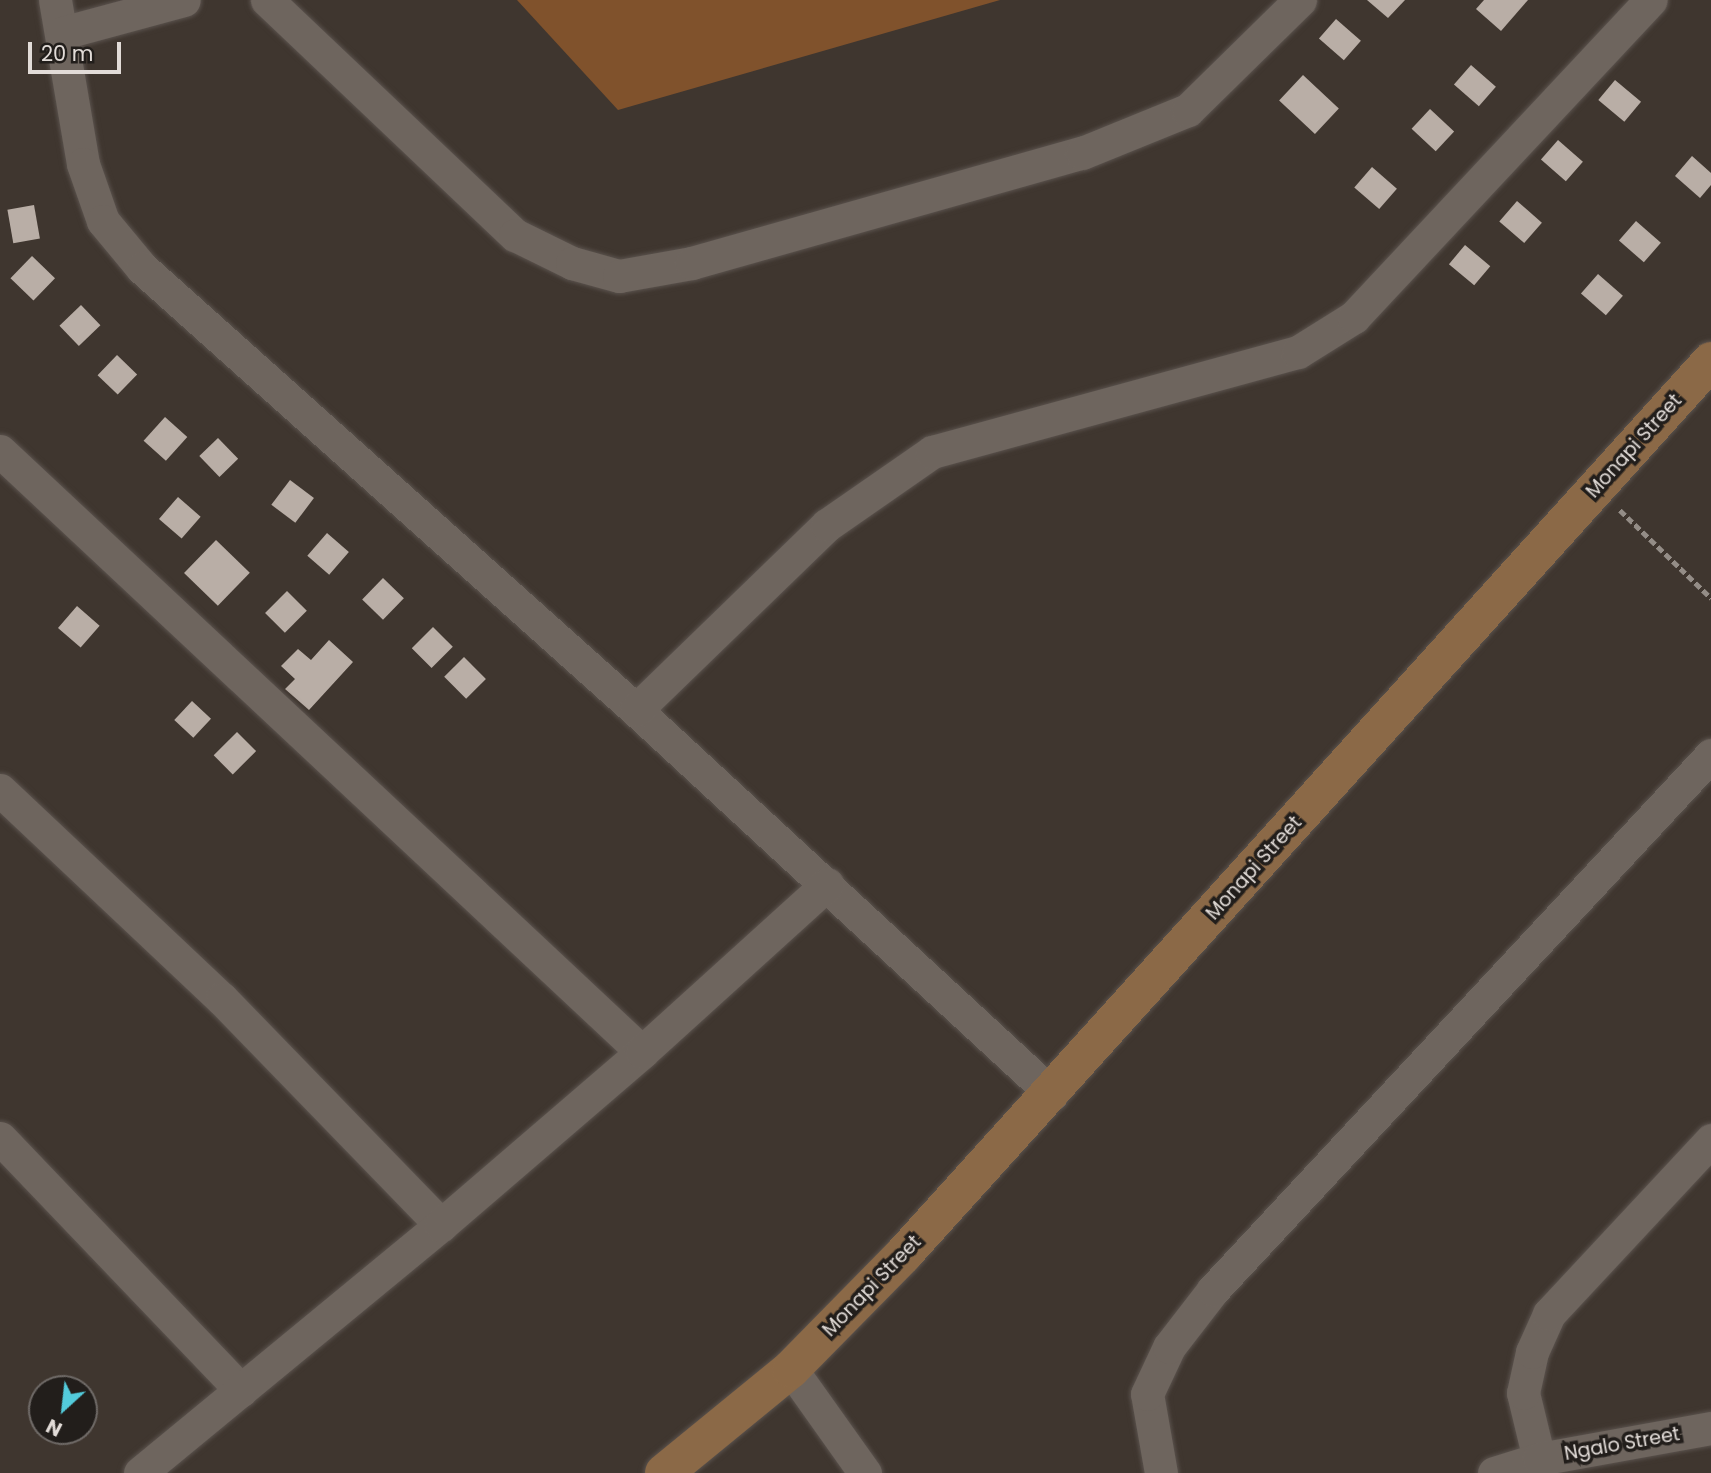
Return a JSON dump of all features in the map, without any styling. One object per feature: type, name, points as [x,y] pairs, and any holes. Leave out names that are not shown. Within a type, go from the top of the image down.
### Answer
[{"type":"street","points":[[55,0],[83,164],[103,221],[142,268],[636,710],[1052,1094]]},
{"type":"street","points":[[62,33],[184,0]]},
{"type":"street","points":[[267,0],[515,235],[572,263],[619,276],[692,263],[1082,153],[1188,110],[1300,0]]},
{"type":"street","points":[[636,710],[827,525],[932,452],[1298,352],[1354,317],[1651,0]]},
{"type":"street","name":"Monapi Street","points":[[664,1473],[791,1369],[1052,1094],[1711,361]]},
{"type":"street","points":[[0,452],[642,1052]]},
{"type":"street","points":[[1161,1473],[1147,1394],[1169,1347],[1213,1290],[1711,755]]},
{"type":"street","points":[[0,790],[222,999],[441,1225]]},
{"type":"street","points":[[140,1473],[441,1225],[642,1052],[827,884]]},
{"type":"street","points":[[0,1138],[241,1390]]},
{"type":"street","points":[[1539,1459],[1522,1393],[1532,1352],[1549,1314],[1711,1140]]},
{"type":"street","points":[[791,1369],[866,1473]]},
{"type":"street","name":"Ngalo Street","points":[[1494,1473],[1539,1459],[1711,1428]]},
{"type":"path","points":[[1597,487],[1711,598]]},
{"type":"shaded area","points":[[517,0],[1000,0],[618,110]]},
{"type":"building","points":[[1367,0],[1405,0],[1388,18]]},
{"type":"building","points":[[1484,0],[1528,0],[1501,31],[1476,9]]},
{"type":"building","points":[[1336,19],[1361,41],[1344,60],[1319,39]]},
{"type":"building","points":[[1471,65],[1496,87],[1479,106],[1454,85]]},
{"type":"building","points":[[1303,75],[1339,108],[1315,134],[1279,101]]},
{"type":"building","points":[[1615,80],[1641,102],[1624,122],[1598,100]]},
{"type":"building","points":[[1430,109],[1454,132],[1436,151],[1412,129]]},
{"type":"building","points":[[1558,140],[1583,162],[1566,181],[1541,160]]},
{"type":"building","points":[[1692,156],[1711,173],[1711,185],[1700,198],[1675,176]]},
{"type":"building","points":[[1372,167],[1397,189],[1379,209],[1354,187]]},
{"type":"building","points":[[1517,201],[1542,223],[1524,243],[1499,221]]},
{"type":"building","points":[[34,205],[40,238],[13,243],[7,210]]},
{"type":"building","points":[[1636,221],[1661,243],[1644,262],[1619,241]]},
{"type":"building","points":[[1465,245],[1490,266],[1474,285],[1449,264]]},
{"type":"building","points":[[32,256],[55,278],[33,301],[10,278]]},
{"type":"building","points":[[1598,274],[1623,296],[1606,315],[1581,294]]},
{"type":"building","points":[[81,305],[100,325],[79,346],[59,326]]},
{"type":"building","points":[[117,355],[137,374],[118,395],[98,375]]},
{"type":"building","points":[[165,417],[187,437],[166,461],[144,441]]},
{"type":"building","points":[[218,438],[238,459],[219,477],[199,456]]},
{"type":"building","points":[[290,480],[314,498],[295,523],[271,505]]},
{"type":"building","points":[[178,497],[201,517],[182,539],[159,519]]},
{"type":"building","points":[[327,533],[349,552],[329,575],[307,556]]},
{"type":"building","points":[[216,540],[250,573],[218,606],[184,573]]},
{"type":"building","points":[[383,578],[404,598],[383,620],[362,600]]},
{"type":"building","points":[[287,591],[307,611],[285,633],[265,613]]},
{"type":"building","points":[[77,606],[100,626],[81,648],[58,628]]},
{"type":"building","points":[[433,627],[453,647],[432,668],[412,648]]},
{"type":"building","points":[[329,640],[353,662],[309,710],[285,689],[295,679],[281,666],[298,649],[311,660]]},
{"type":"building","points":[[464,657],[486,679],[466,699],[444,677]]},
{"type":"building","points":[[192,701],[211,719],[193,738],[174,720]]},
{"type":"building","points":[[237,732],[256,751],[233,774],[214,755]]}]
